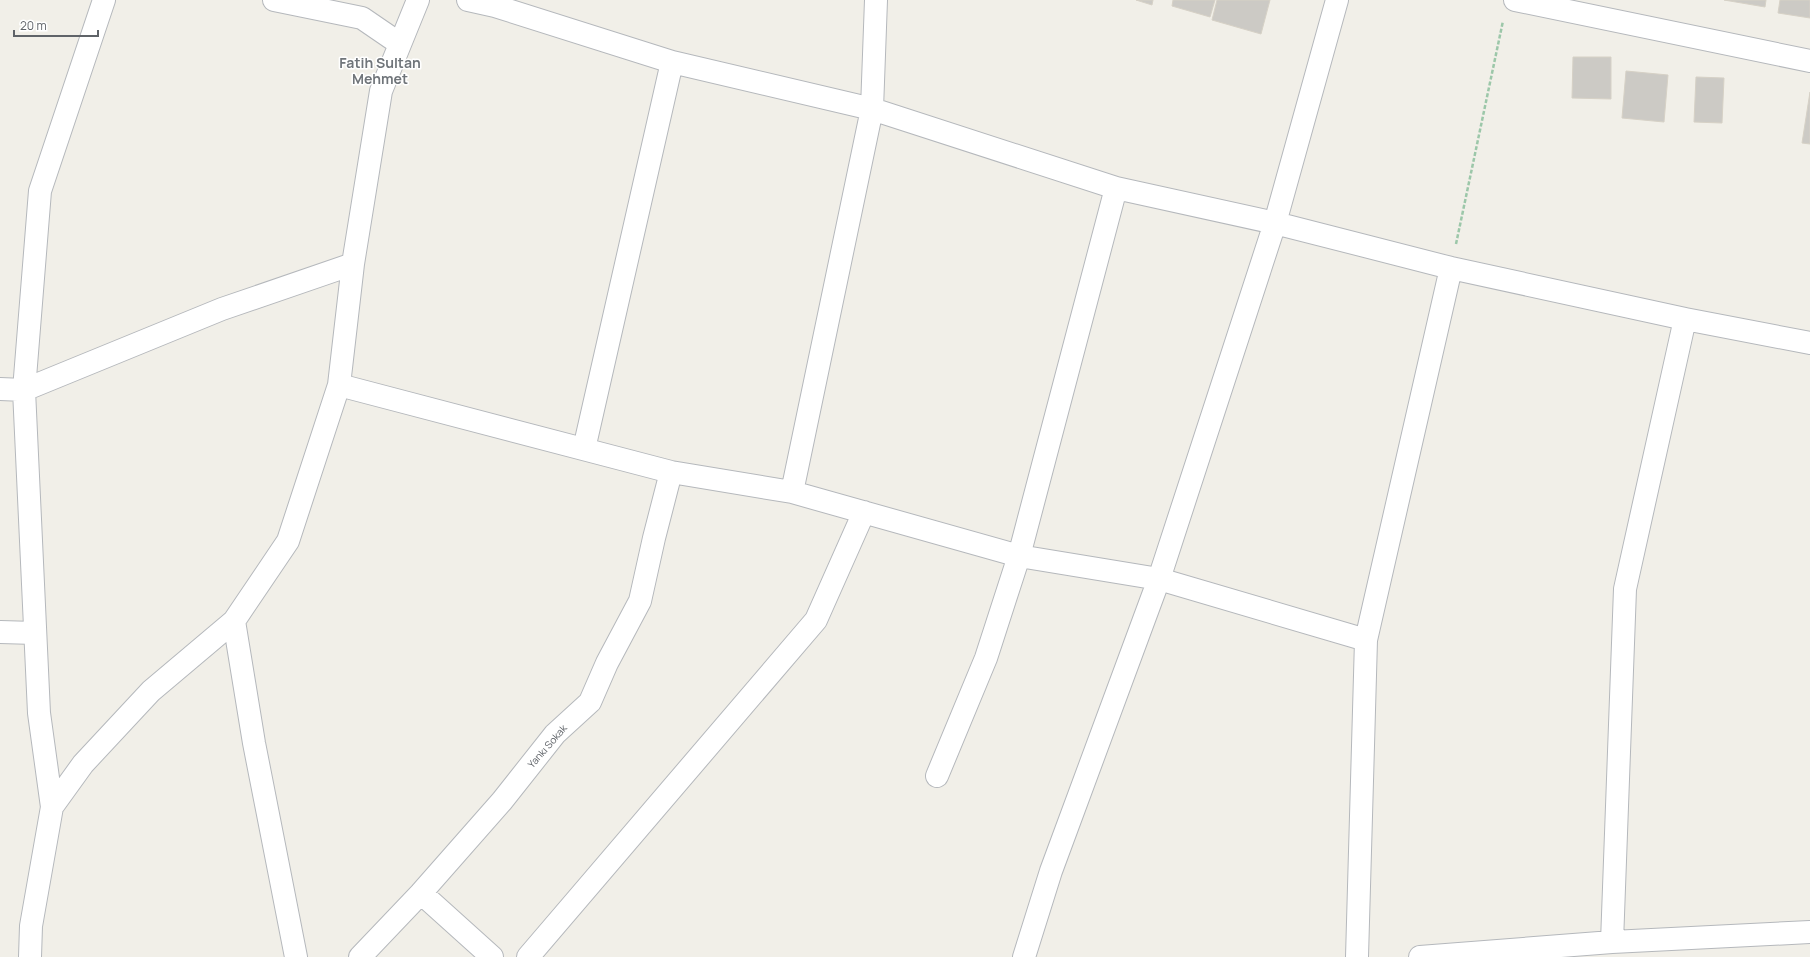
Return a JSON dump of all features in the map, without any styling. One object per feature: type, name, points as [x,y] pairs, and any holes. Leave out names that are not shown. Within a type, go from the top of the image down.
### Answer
[{"type":"street","points":[[30,957],[31,926],[52,808],[39,713],[24,390],[40,192],[104,0]]},
{"type":"street","points":[[274,0],[362,18],[400,44]]},
{"type":"street","points":[[52,808],[83,764],[151,692],[234,622],[288,541],[339,385],[353,264],[381,91],[418,0]]},
{"type":"street","points":[[468,0],[495,6],[672,62],[872,109],[1116,188],[1275,222],[1451,268],[1685,319],[1810,343]]},
{"type":"street","points":[[792,492],[872,109],[876,0]]},
{"type":"street","points":[[1024,957],[1051,870],[1159,579],[1275,222],[1337,0]]},
{"type":"street","points":[[1509,8],[1810,61]]},
{"type":"street","points":[[584,449],[672,62]]},
{"type":"street","points":[[937,776],[986,658],[1019,556],[1116,188]]},
{"type":"street","points":[[0,389],[24,390],[222,309],[353,264]]},
{"type":"street","points":[[1357,957],[1366,640],[1451,268]]},
{"type":"street","points":[[1612,942],[1625,588],[1685,319]]},
{"type":"street","points":[[339,385],[671,472],[792,492],[1019,556],[1159,579],[1366,640]]},
{"type":"street","name":"Yankı Sokak","points":[[360,957],[421,893],[502,801],[555,734],[590,702],[607,663],[640,601],[671,472]]},
{"type":"street","points":[[528,957],[816,620],[864,512]]},
{"type":"street","points":[[234,622],[254,743],[296,957]]},
{"type":"street","points":[[0,632],[35,633]]},
{"type":"street","points":[[421,893],[492,957]]},
{"type":"street","points":[[1420,957],[1612,942],[1810,932]]},
{"type":"path","points":[[1451,268],[1509,8]]},
{"type":"building","points":[[1136,0],[1153,0],[1152,5]]},
{"type":"building","points":[[1173,0],[1215,0],[1210,17],[1172,6]]},
{"type":"building","points":[[1217,0],[1270,0],[1261,34],[1212,20]]},
{"type":"building","points":[[1724,0],[1766,0],[1765,7]]},
{"type":"building","points":[[1780,0],[1810,0],[1810,18],[1778,13]]},
{"type":"building","points":[[1573,57],[1611,57],[1611,99],[1572,98]]},
{"type":"building","points":[[1626,71],[1668,75],[1664,122],[1622,118]]},
{"type":"building","points":[[1696,77],[1724,78],[1722,123],[1694,122]]},
{"type":"building","points":[[1810,92],[1810,144],[1802,143]]},
{"type":"district","name":"Fatih Sultan Mehmet","points":[[380,70]]}]
